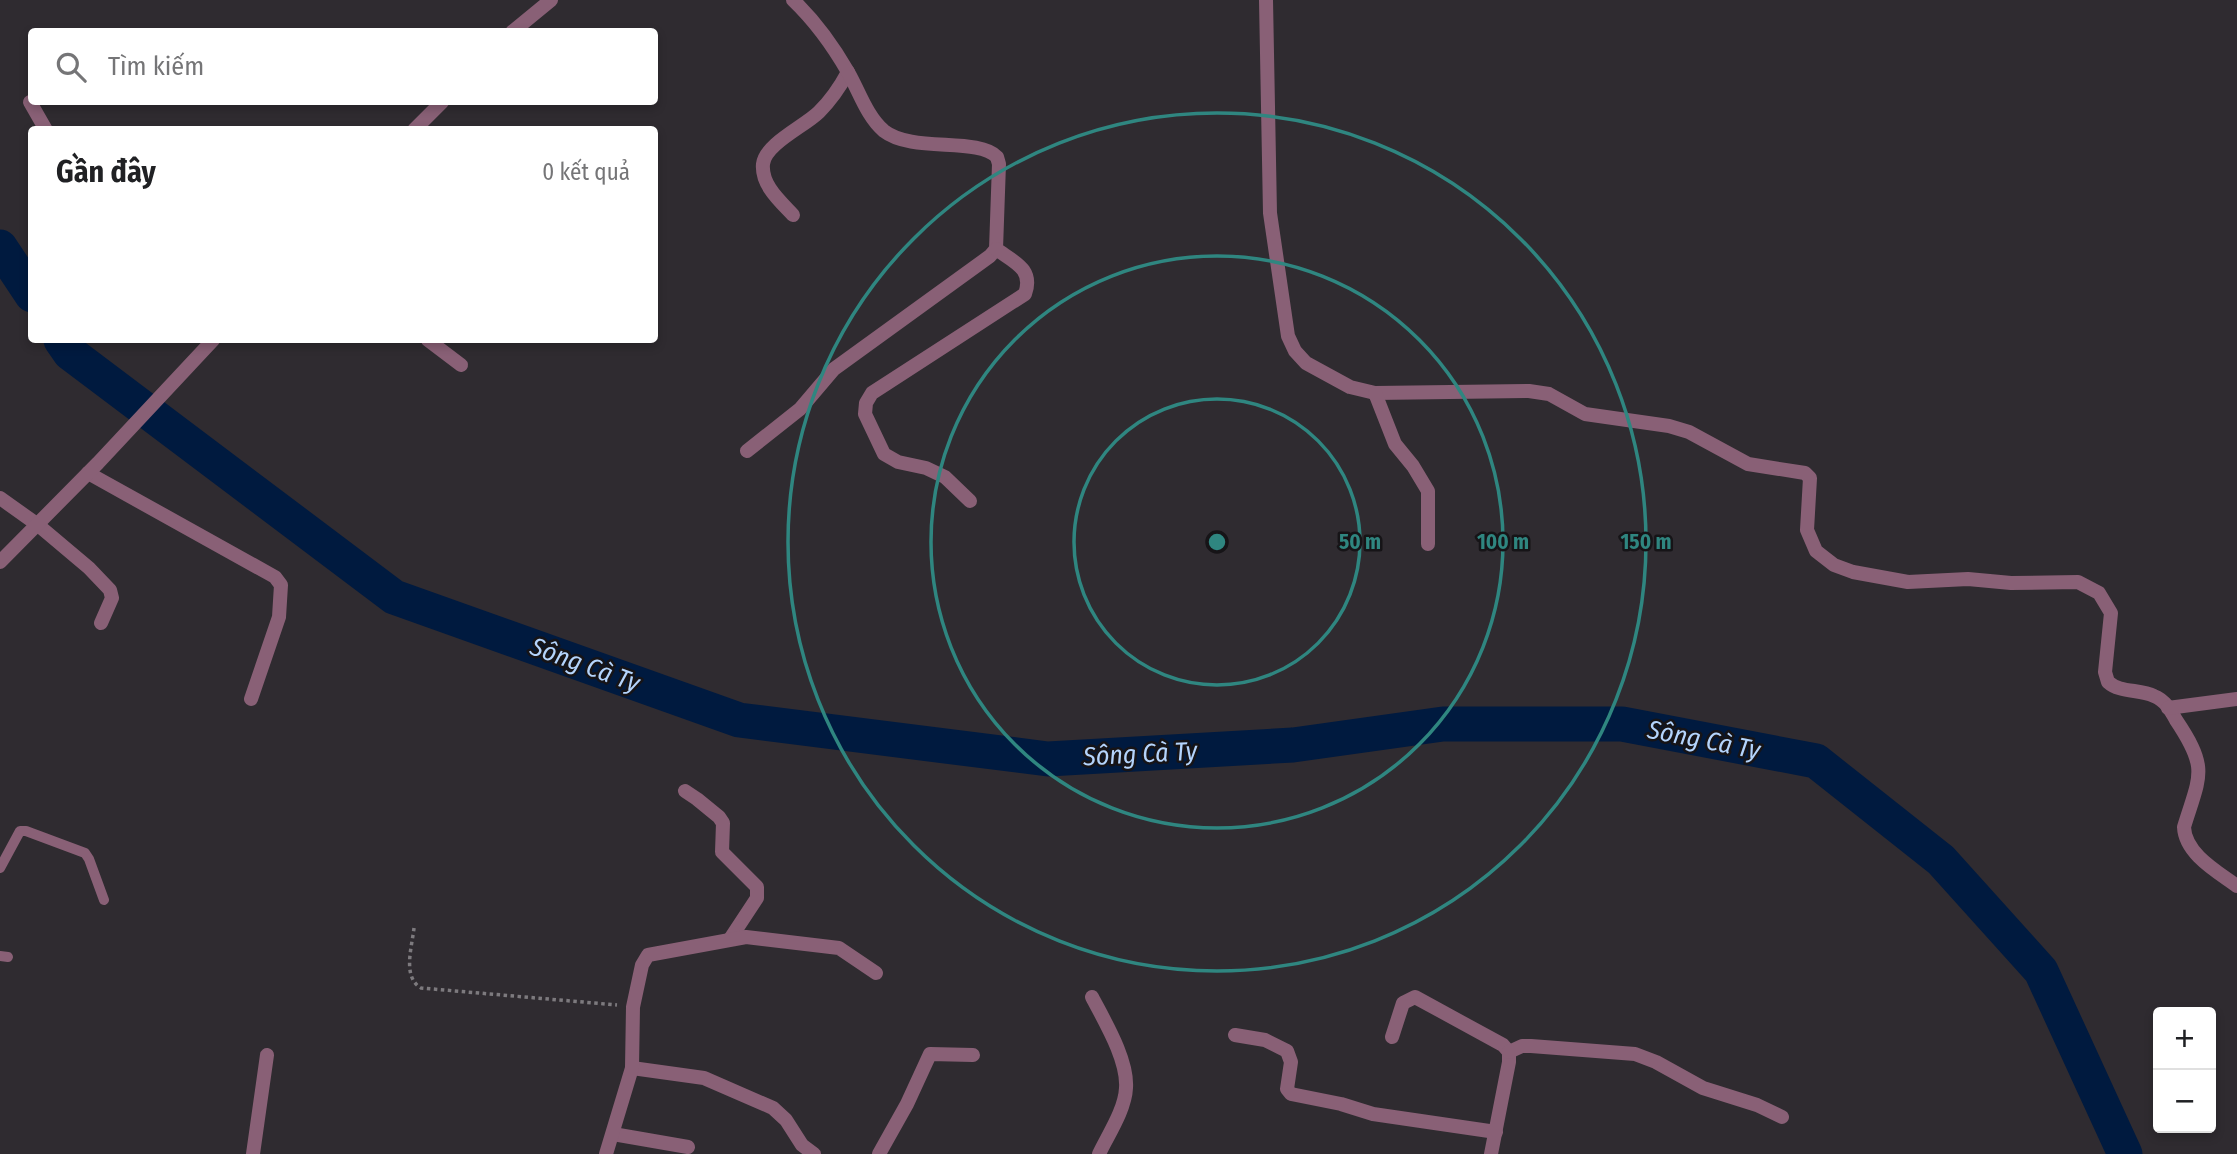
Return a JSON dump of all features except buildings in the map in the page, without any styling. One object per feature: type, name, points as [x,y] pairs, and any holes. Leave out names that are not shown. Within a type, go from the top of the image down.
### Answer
[{"type":"street","points":[[517,28],[551,0]]},
{"type":"street","points":[[747,451],[800,409],[834,369],[996,249],[998,157],[984,149],[921,143],[885,132],[874,120],[848,72],[818,28],[793,0]]},
{"type":"street","points":[[1266,0],[1270,213],[1288,336],[1295,351],[1306,363],[1339,383],[1375,393],[1529,391],[1549,394],[1585,414],[1669,426],[1695,435],[1748,464],[1805,473],[1810,478],[1806,522],[1811,543],[1825,559],[1853,572],[1908,582],[1968,579],[2011,583],[2083,583],[2099,593],[2111,613],[2105,672],[2108,682],[2117,688],[2159,698],[2196,753],[2200,769],[2197,790],[2184,827],[2189,846],[2237,886]]},
{"type":"street","points":[[793,215],[771,190],[764,176],[764,159],[768,152],[818,114],[840,87],[848,72]]},
{"type":"street","points":[[32,105],[44,126]]},
{"type":"street","points":[[418,126],[439,105]]},
{"type":"street","points":[[970,501],[944,477],[926,468],[898,462],[884,454],[865,414],[866,403],[872,393],[1026,294],[1029,282],[1025,270],[996,249]]},
{"type":"street","points":[[0,562],[210,343]]},
{"type":"street","points":[[432,343],[461,365]]},
{"type":"street","points":[[1375,393],[1395,444],[1428,491],[1428,544]]},
{"type":"street","points":[[93,468],[275,577],[281,585],[279,617],[251,699]]},
{"type":"street","points":[[0,498],[38,525],[89,568],[113,593],[101,622]]},
{"type":"street","points":[[2168,708],[2237,699]]},
{"type":"street","points":[[685,792],[719,817],[723,824],[725,857],[757,887],[757,898],[730,939]]},
{"type":"street","points":[[606,1154],[632,1068],[633,1007],[642,965],[648,955],[746,937],[839,948],[876,973]]},
{"type":"street","points":[[1092,997],[1113,1036],[1126,1088],[1123,1103],[1099,1154]]},
{"type":"street","points":[[1392,1037],[1403,1003],[1415,997],[1503,1045],[1508,1052],[1509,1062],[1491,1154]]},
{"type":"street","points":[[1235,1035],[1265,1040],[1287,1051],[1291,1062],[1287,1089],[1291,1094],[1341,1104],[1373,1114],[1496,1132]]},
{"type":"street","points":[[1508,1052],[1522,1046],[1635,1054],[1656,1062],[1703,1088],[1757,1105],[1782,1117]]},
{"type":"street","points":[[879,1154],[907,1104],[930,1054],[973,1055]]},
{"type":"street","points":[[253,1154],[267,1055]]},
{"type":"street","points":[[632,1068],[704,1077],[773,1108],[786,1120],[802,1145],[814,1154]]},
{"type":"street","points":[[613,1134],[688,1147]]},
{"type":"lane","points":[[0,868],[16,836],[20,831],[26,831],[85,853],[104,900]]},
{"type":"path","points":[[414,928],[410,971],[414,984],[421,988],[633,1007]]},
{"type":"waterway","name":"Sông Cà Ty","points":[[0,247],[28,289]]},
{"type":"waterway","name":"Sông Cà Ty","points":[[63,343],[70,353],[394,597],[739,720],[1048,759],[1293,745],[1443,724],[1622,724],[1816,761],[1941,860],[2041,971],[2125,1154]]}]
